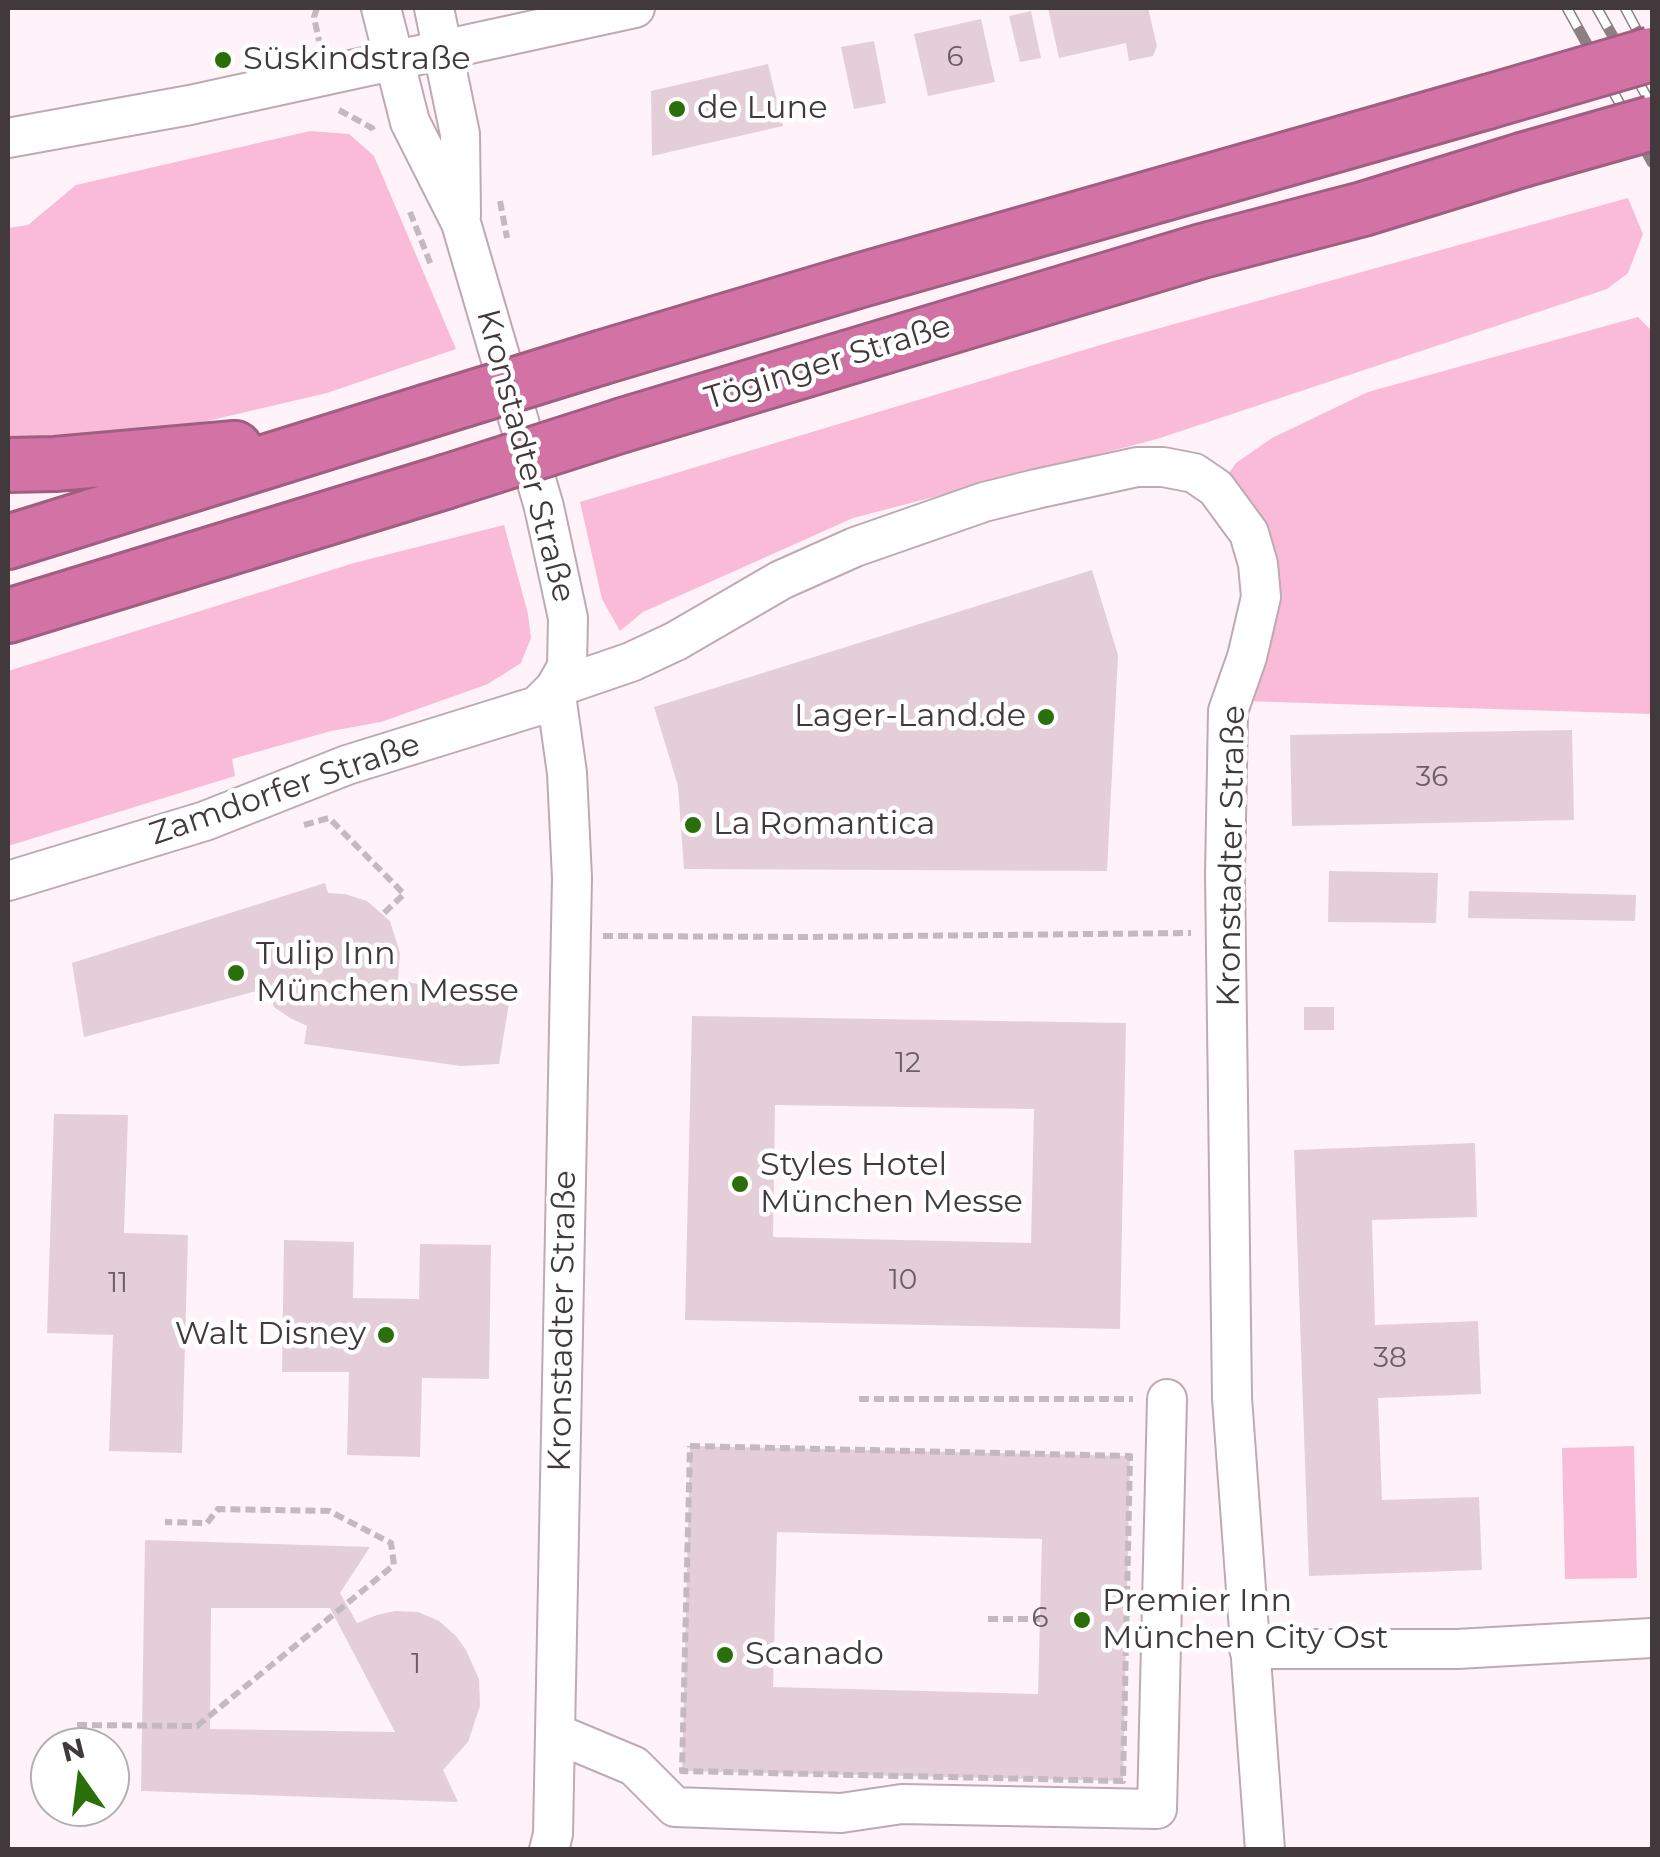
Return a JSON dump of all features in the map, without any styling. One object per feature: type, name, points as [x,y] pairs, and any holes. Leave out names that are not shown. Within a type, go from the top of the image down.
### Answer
[{"type":"highway","points":[[8,542],[861,280],[1652,54]]},
{"type":"highway","name":"Töginger Straße","points":[[8,616],[1184,256],[1362,209],[1652,123]]},
{"type":"highway","points":[[8,465],[336,439]]},
{"type":"street","points":[[382,8],[395,60]]},
{"type":"street","points":[[434,8],[444,50]]},
{"type":"street","points":[[8,138],[190,105],[635,8]]},
{"type":"street","name":"Kronstadter Straße","points":[[444,50],[460,134],[460,223]]},
{"type":"street","name":"Kronstadter Straße","points":[[395,60],[410,122],[460,223],[544,507],[568,618],[568,667],[555,688],[567,773],[572,935],[551,1842]]},
{"type":"street","name":"Kronstadter Straße","points":[[555,688],[631,662],[676,641],[781,580],[855,547],[984,502],[1136,467],[1194,473],[1216,488],[1249,533],[1258,564],[1261,597],[1247,657],[1228,711],[1225,874],[1232,1398],[1265,1850]]},
{"type":"street","name":"Zamdorfer Straße","points":[[8,881],[205,821],[348,765],[537,706],[555,688]]},
{"type":"street","points":[[555,1733],[634,1766],[675,1807],[841,1813],[902,1804],[1157,1809],[1167,1399]]},
{"type":"street","points":[[1249,1650],[1457,1649],[1652,1638]]},
{"type":"path","points":[[314,17],[317,8]]},
{"type":"path","points":[[372,128],[380,144]]},
{"type":"path","points":[[410,210],[437,280]]},
{"type":"path","points":[[355,844],[404,894],[383,914]]},
{"type":"path","points":[[572,935],[1227,933]]},
{"type":"path","points":[[859,1398],[1167,1399]]},
{"type":"path","points":[[682,1771],[690,1446],[1130,1456]]},
{"type":"path","points":[[77,1725],[197,1726],[394,1565],[391,1544],[328,1510],[218,1509],[207,1523],[165,1522]]},
{"type":"path","points":[[988,1619],[1040,1619]]},
{"type":"shaded area","points":[[310,131],[349,134],[374,156],[456,349],[327,393],[173,429],[8,444],[8,228],[28,225],[76,185]]},
{"type":"shaded area","points":[[1628,198],[1643,234],[1628,273],[1607,289],[1157,439],[853,518],[643,612],[620,631],[602,599],[580,502],[1117,340]]},
{"type":"shaded area","points":[[1638,317],[1652,331],[1652,714],[1243,701],[1257,660],[1224,480],[1236,463],[1272,438],[1368,392]]},
{"type":"shaded area","points":[[504,525],[531,638],[521,663],[488,684],[381,722],[331,731],[232,759],[235,776],[8,846],[8,671],[354,563]]},
{"type":"shaded area","points":[[1634,1446],[1637,1578],[1565,1579],[1562,1448]]},
{"type":"building","points":[[1048,8],[1148,8],[1157,46],[1153,56],[1129,61],[1126,43],[1059,58]]},
{"type":"building","points":[[1031,11],[1041,58],[1020,62],[1009,16]]},
{"type":"building","points":[[981,19],[995,82],[928,96],[914,34]]},
{"type":"building","points":[[874,41],[886,103],[854,109],[841,47]]},
{"type":"building","points":[[768,64],[783,126],[652,156],[651,91]]},
{"type":"building","points":[[1092,570],[1118,655],[1107,871],[684,869],[678,786],[654,707]]},
{"type":"building","points":[[1572,730],[1574,820],[1292,826],[1290,735]]},
{"type":"building","points":[[1329,871],[1438,873],[1436,923],[1328,922]]},
{"type":"building","name":"Tulip Inn München Messe","points":[[325,883],[328,893],[367,901],[390,921],[400,953],[398,980],[509,1003],[499,1064],[461,1066],[304,1044],[307,1026],[274,1007],[268,988],[84,1037],[72,963]]},
{"type":"building","points":[[1469,891],[1636,895],[1635,921],[1468,918]]},
{"type":"building","points":[[1304,1007],[1334,1007],[1334,1030],[1304,1030]]},
{"type":"building","points":[[692,1016],[1126,1023],[1120,1329],[685,1320]],"holes":[[[775,1105],[1034,1109],[1031,1243],[773,1237]]]},
{"type":"building","points":[[54,1114],[128,1115],[124,1233],[188,1235],[182,1453],[109,1451],[113,1335],[47,1333]]},
{"type":"building","points":[[1475,1143],[1477,1217],[1372,1220],[1375,1325],[1478,1321],[1481,1394],[1378,1398],[1382,1500],[1479,1497],[1482,1570],[1309,1576],[1294,1150]]},
{"type":"building","name":"Walt Disney","points":[[284,1240],[354,1242],[353,1298],[419,1299],[420,1244],[491,1245],[489,1379],[422,1378],[420,1457],[347,1455],[349,1372],[282,1372]]},
{"type":"building","points":[[690,1446],[1130,1456],[1123,1781],[682,1771]],"holes":[[[777,1532],[1042,1539],[1038,1694],[773,1687]]]},
{"type":"building","points":[[145,1540],[370,1547],[340,1593],[357,1623],[395,1611],[418,1612],[439,1621],[466,1650],[479,1679],[480,1706],[468,1742],[443,1770],[458,1802],[141,1791]],"holes":[[[211,1608],[330,1608],[395,1732],[210,1729]]]},
{"type":"railway","points":[[1567,8],[1652,162]]},
{"type":"railway","points":[[1597,8],[1652,106]]},
{"type":"railway","points":[[1625,8],[1652,58]]},
{"type":"place","name":"Süskindstraße","points":[[223,60]]},
{"type":"place","name":"de Lune","points":[[677,109]]},
{"type":"place","name":"Lager-Land.de","points":[[1046,717]]},
{"type":"place","name":"La Romantica","points":[[693,825]]},
{"type":"place","name":"Tulip Inn München Messe","points":[[236,973]]},
{"type":"place","name":"Styles Hotel München Messe","points":[[740,1184]]},
{"type":"place","name":"Walt Disney","points":[[386,1335]]},
{"type":"place","name":"Premier Inn München City Ost","points":[[1082,1620]]},
{"type":"place","name":"Scanado","points":[[725,1655]]}]
